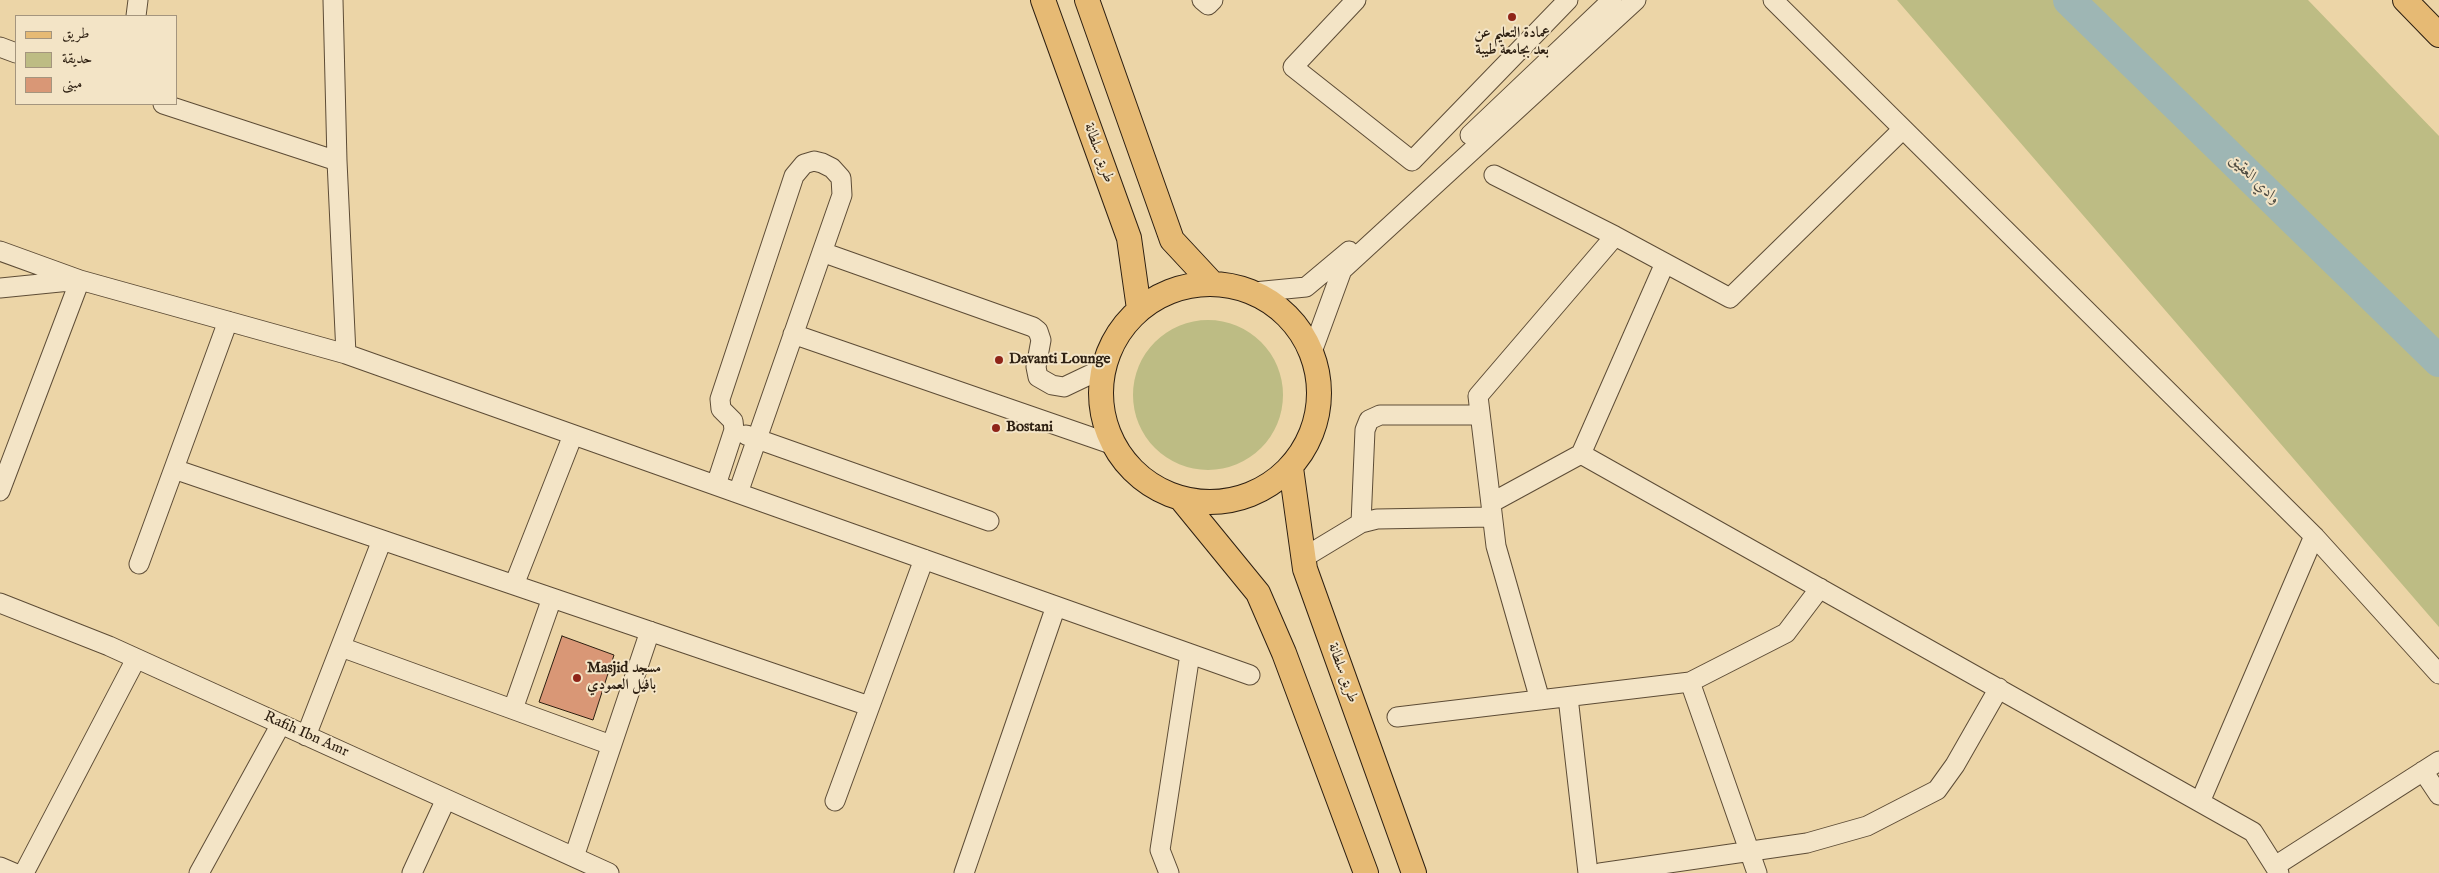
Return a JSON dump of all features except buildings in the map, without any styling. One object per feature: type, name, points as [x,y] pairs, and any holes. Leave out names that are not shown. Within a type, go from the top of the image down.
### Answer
[{"type":"main road","name":"طريق سلطانة","points":[[1043,0],[1129,238],[1140,309]]},
{"type":"main road","points":[[1087,0],[1172,240],[1212,283]]},
{"type":"main road","points":[[2405,0],[2439,35]]},
{"type":"main road","points":[[1212,283],[1254,292],[1289,316],[1312,352],[1319,383],[1318,414],[1308,442],[1291,468],[1258,492],[1221,503],[1182,500],[1147,484],[1121,458],[1106,428],[1100,397],[1111,344],[1140,309],[1175,288],[1212,283]]},
{"type":"main road","name":"طريق سلطانة","points":[[1291,468],[1304,569],[1414,873]]},
{"type":"main road","points":[[1182,500],[1258,593],[1284,653],[1366,873]]},
{"type":"street","points":[[136,15],[138,0]]},
{"type":"street","points":[[333,0],[337,161],[346,354]]},
{"type":"street","points":[[1202,0],[1208,5],[1213,0]]},
{"type":"street","points":[[1356,0],[1293,67],[1412,161],[1568,0]]},
{"type":"street","points":[[1254,292],[1306,288],[1353,247],[1612,0]]},
{"type":"street","points":[[1312,352],[1342,270],[1636,0]]},
{"type":"street","points":[[1773,0],[2314,536],[2439,674]]},
{"type":"street","points":[[0,47],[15,53]]},
{"type":"street","points":[[166,105],[337,161]]},
{"type":"street","points":[[1494,175],[1615,236],[1730,298],[1903,129]]},
{"type":"street","points":[[716,485],[734,430],[733,421],[722,409],[720,399],[794,176],[804,164],[814,161],[832,168],[841,178],[842,195],[738,493]]},
{"type":"street","points":[[1540,700],[1496,546],[1478,396],[1615,236]]},
{"type":"street","points":[[0,251],[80,280],[346,354],[1250,675]]},
{"type":"street","points":[[822,252],[1033,327],[1038,331],[1040,340],[1036,367],[1038,377],[1052,386],[1064,387],[1106,367]]},
{"type":"street","points":[[1303,558],[1361,523],[1377,519],[1491,510],[1581,454],[1665,263]]},
{"type":"street","points":[[0,288],[80,280]]},
{"type":"street","points":[[0,491],[80,280]]},
{"type":"street","points":[[139,564],[228,321]]},
{"type":"street","points":[[793,334],[1114,445]]},
{"type":"street","points":[[1361,523],[1365,430],[1369,420],[1380,415],[1480,415]]},
{"type":"street","points":[[734,430],[990,521]]},
{"type":"street","points":[[514,585],[573,435]]},
{"type":"street","points":[[1581,454],[2253,832],[2277,870],[2439,761]]},
{"type":"street","points":[[174,469],[869,706]]},
{"type":"street","points":[[2200,802],[2314,536]]},
{"type":"street","points":[[306,736],[382,540]]},
{"type":"street","points":[[835,801],[924,559]]},
{"type":"street","points":[[1397,717],[1690,682],[1786,633],[1820,588]]},
{"type":"street","points":[[513,709],[552,598]]},
{"type":"street","name":"Rafih Ibn Amr","points":[[0,603],[136,659],[610,873]]},
{"type":"street","points":[[964,873],[1056,606]]},
{"type":"street","points":[[574,857],[650,631]]},
{"type":"street","points":[[341,647],[611,745]]},
{"type":"street","points":[[1169,873],[1160,850],[1190,654]]},
{"type":"street","points":[[24,873],[136,659]]},
{"type":"street","points":[[1690,682],[1757,873]]},
{"type":"street","points":[[1600,873],[1807,843],[1867,826],[1937,790],[1955,765],[1998,688]]},
{"type":"street","points":[[1568,697],[1588,873]]},
{"type":"street","points":[[205,871],[281,724]]},
{"type":"street","points":[[2423,771],[2439,795]]},
{"type":"street","points":[[412,873],[446,799]]},
{"type":"street","points":[[0,867],[14,873]]},
{"type":"green space","points":[[1897,0],[2308,0],[2439,136],[2439,627]]},
{"type":"green space","points":[[1208,320],[1223,321],[1237,325],[1250,332],[1261,342],[1271,353],[1278,366],[1282,380],[1282,410],[1278,424],[1271,437],[1261,448],[1250,458],[1237,465],[1223,469],[1208,470],[1193,469],[1179,465],[1166,458],[1155,448],[1145,437],[1138,424],[1134,410],[1133,395],[1134,380],[1138,366],[1145,353],[1155,342],[1166,332],[1179,325],[1193,321]]},
{"type":"waterway","name":"وادي العقيق","points":[[2069,0],[2439,361]]},
{"type":"place","name":"عمادة التعليم عن بعد بجامعة طيبة","points":[[1512,17]]},
{"type":"place","name":"Davanti Lounge","points":[[999,360]]},
{"type":"place","name":"Bostani","points":[[996,428]]},
{"type":"place","name":"Masjid مسجد بافيل العمودي","points":[[577,678]]}]
